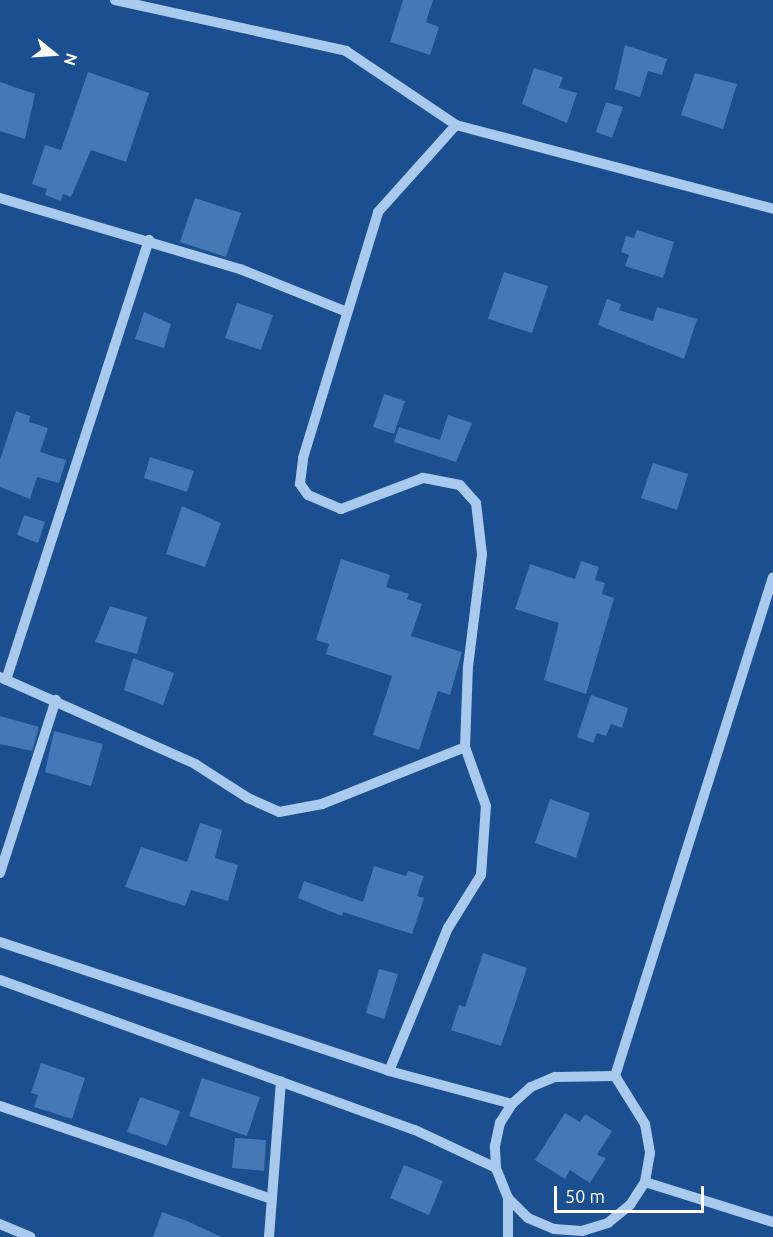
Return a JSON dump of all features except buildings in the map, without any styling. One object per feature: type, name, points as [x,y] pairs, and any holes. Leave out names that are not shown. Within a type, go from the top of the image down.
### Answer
[{"type":"street","points":[[115,0],[346,51],[456,125],[773,209]]},
{"type":"street","points":[[389,1071],[448,928],[481,875],[486,806],[465,747],[468,667],[482,554],[476,503],[460,486],[423,478],[341,508],[308,495],[300,484],[303,458],[378,212],[456,125]]},
{"type":"street","points":[[0,198],[149,240],[240,269],[347,312]]},
{"type":"street","points":[[149,240],[3,678],[57,700],[195,764],[248,798],[279,812],[322,804],[465,747]]},
{"type":"street","points":[[508,1198],[528,1218],[546,1226],[580,1234],[608,1223],[630,1205],[645,1182],[650,1153],[645,1124],[615,1076],[773,577]]},
{"type":"street","points":[[0,873],[57,700]]},
{"type":"street","points":[[0,942],[389,1071],[512,1104]]},
{"type":"street","points":[[0,980],[415,1130],[496,1168]]},
{"type":"street","points":[[508,1237],[508,1198],[496,1168],[495,1146],[500,1123],[512,1104],[531,1087],[555,1077],[615,1076]]},
{"type":"street","points":[[269,1237],[281,1081]]},
{"type":"street","points":[[0,1106],[272,1199]]},
{"type":"street","points":[[645,1182],[773,1222]]},
{"type":"street","points":[[0,1224],[30,1237]]}]
